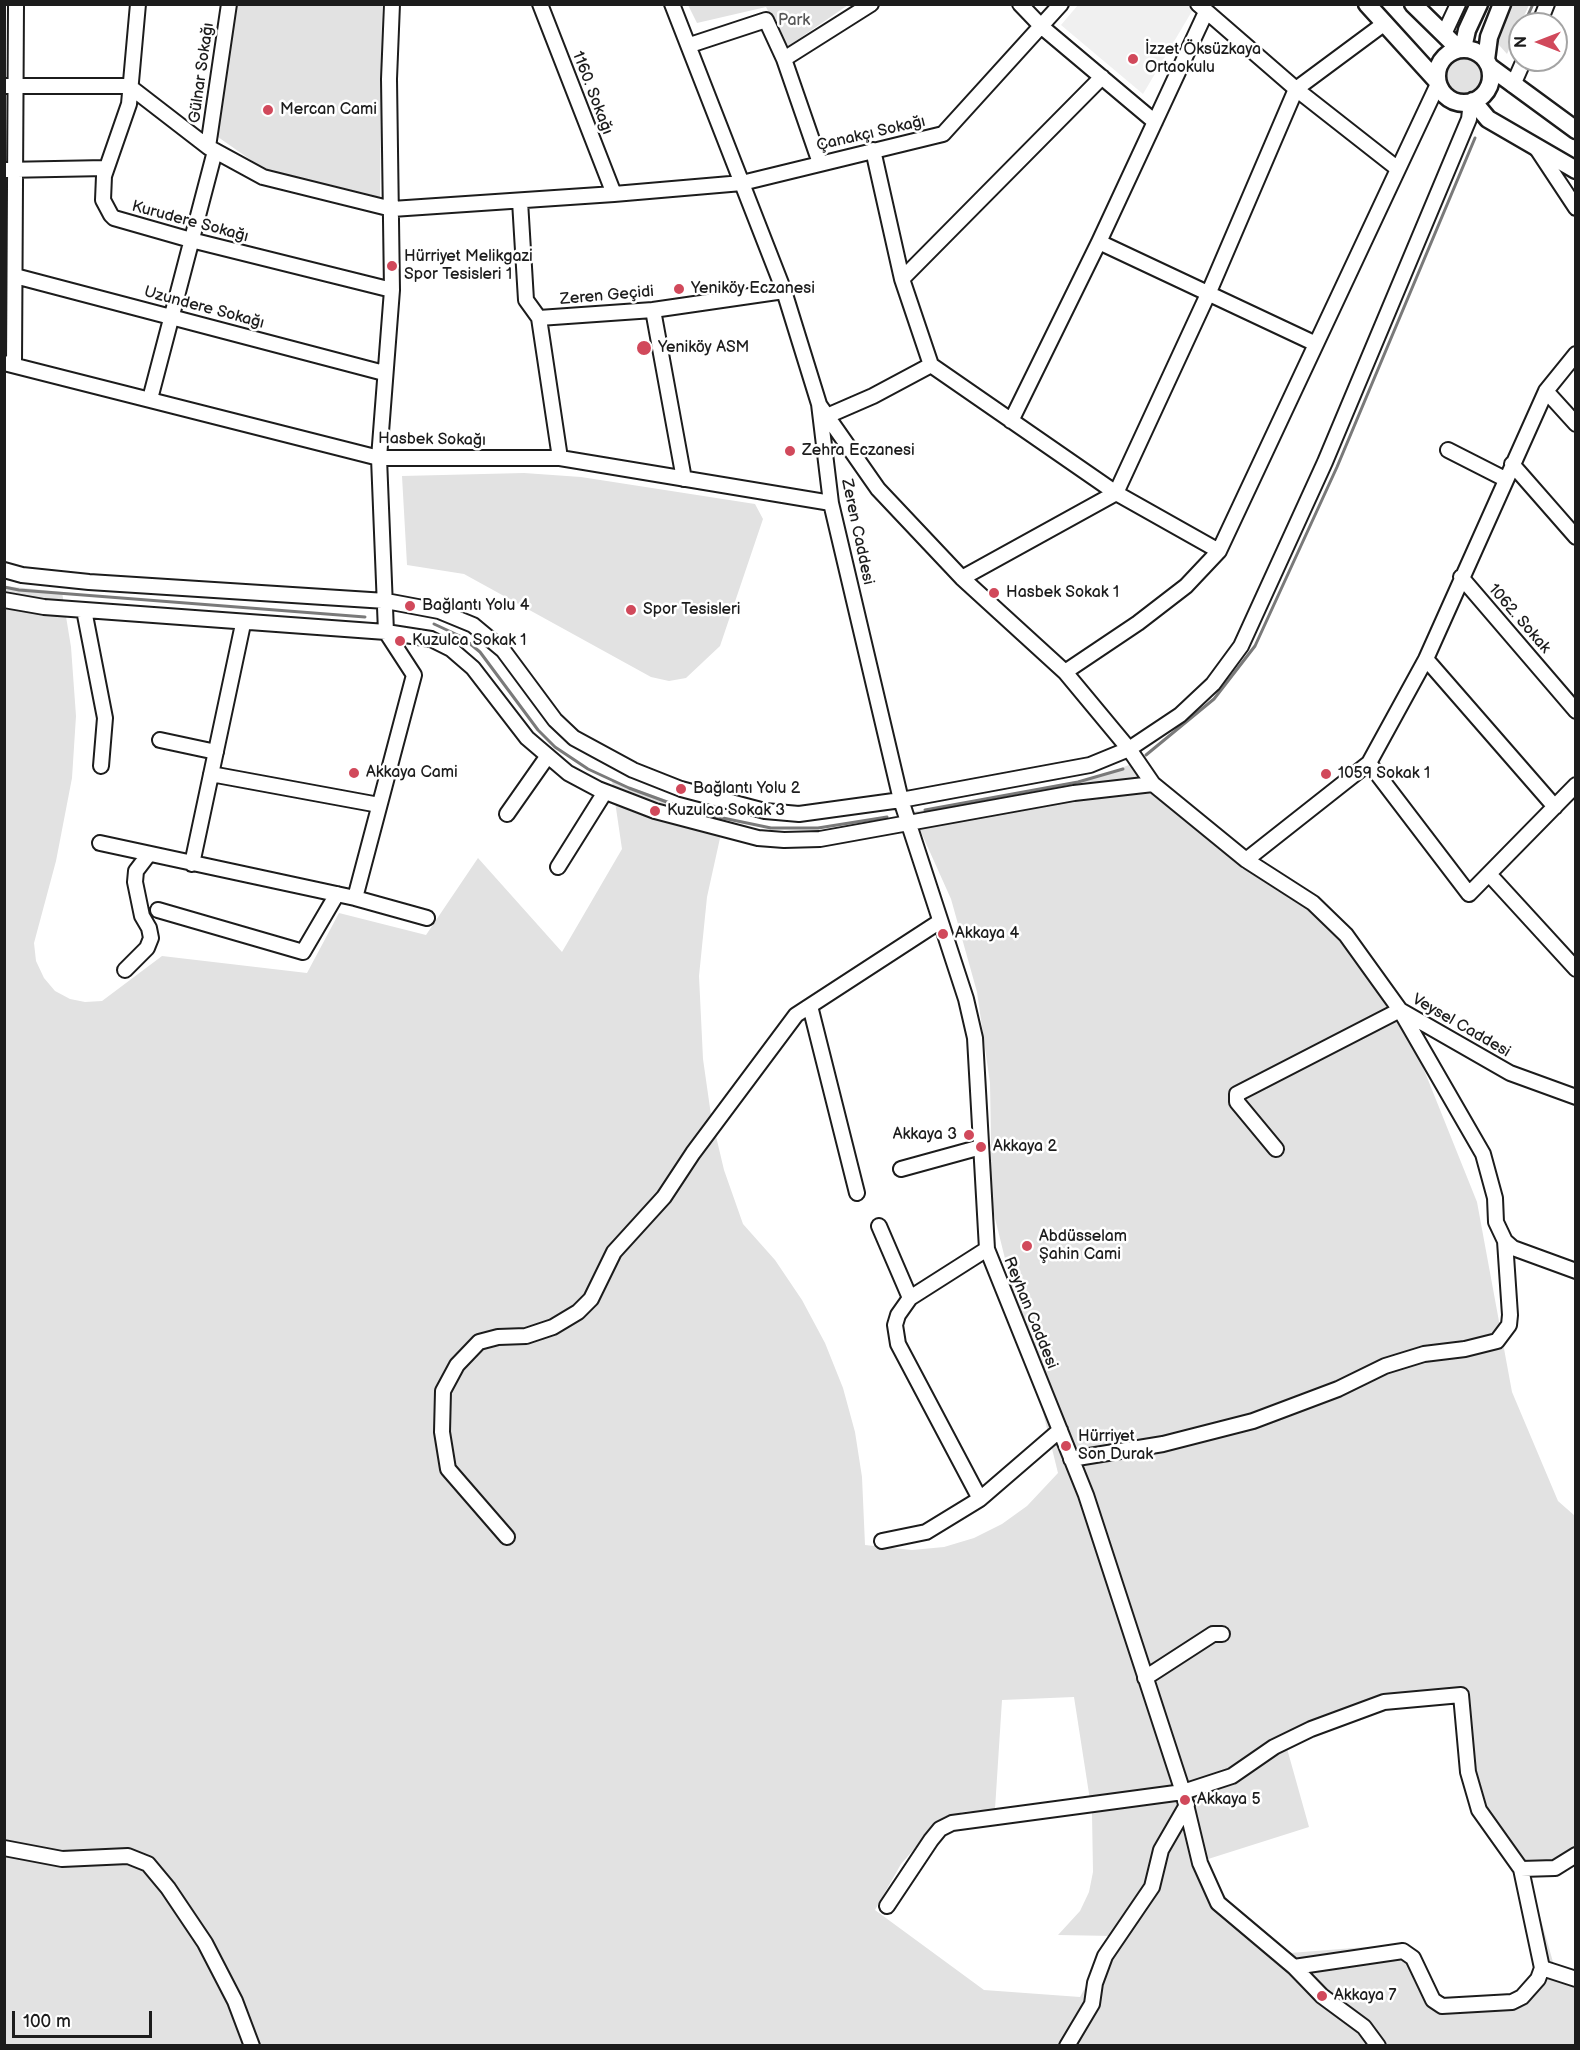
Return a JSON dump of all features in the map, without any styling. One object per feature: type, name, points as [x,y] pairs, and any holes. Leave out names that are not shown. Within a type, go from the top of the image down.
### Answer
[{"type":"main road","points":[[1367,4],[1438,82],[1442,91],[1454,101],[1472,101],[1487,89],[1491,74],[1488,63],[1489,37],[1502,4]]},
{"type":"main road","points":[[1413,4],[1461,49]]},
{"type":"main road","points":[[1461,49],[1479,4]]},
{"type":"main road","points":[[1438,82],[1440,62],[1451,51],[1474,50],[1513,85],[1575,130]]},
{"type":"main road","points":[[1472,101],[1488,119],[1575,170]]},
{"type":"street","points":[[9,364],[10,86],[16,4]]},
{"type":"street","name":"Kurudere Sokağı","points":[[138,4],[129,104],[106,168],[102,195],[105,206],[114,218],[191,240],[392,290]]},
{"type":"street","name":"Gülnar Sokağı","points":[[150,399],[191,240],[211,149],[229,4]]},
{"type":"street","points":[[355,898],[414,675],[386,632],[379,458],[392,290],[389,79],[392,4]]},
{"type":"street","name":"1160. Sokağı","points":[[540,4],[614,195]]},
{"type":"street","name":"Zeren Caddesi","points":[[672,4],[690,45],[784,291],[823,410],[831,503],[900,800],[908,825]]},
{"type":"street","points":[[1020,4],[1042,27],[1155,122]]},
{"type":"street","name":"Çanakçı Sokağı","points":[[129,86],[211,149],[263,177],[392,209],[614,195],[742,183],[943,134],[1061,4]]},
{"type":"street","points":[[1444,34],[1458,4]]},
{"type":"street","points":[[784,59],[867,6]]},
{"type":"street","points":[[1011,421],[1155,122],[1201,7],[1296,89],[1398,169]]},
{"type":"street","points":[[690,45],[766,20],[784,59],[820,163]]},
{"type":"street","points":[[962,578],[1116,493],[1209,292],[1296,89],[1385,23]]},
{"type":"street","points":[[1513,85],[1519,72]]},
{"type":"street","points":[[902,279],[1102,77]]},
{"type":"street","points":[[1065,672],[1138,623],[1186,586],[1220,551],[1438,82]]},
{"type":"street","points":[[10,86],[129,86]]},
{"type":"street","points":[[4,570],[22,575],[89,582],[386,601],[439,611],[473,625],[503,650],[555,720],[574,738],[633,770],[681,789],[765,811],[799,814],[900,800],[1090,765],[1130,750],[1180,715],[1213,684],[1242,646],[1334,440],[1469,119],[1472,101]]},
{"type":"street","points":[[1534,144],[1575,208]]},
{"type":"street","points":[[873,150],[902,279],[931,365],[1116,493],[1220,551]]},
{"type":"street","points":[[10,170],[106,168]]},
{"type":"street","points":[[520,201],[526,300],[539,318],[560,458]]},
{"type":"street","points":[[1099,242],[1316,344]]},
{"type":"street","name":"Uzundere Sokağı","points":[[11,283],[171,317],[384,373]]},
{"type":"street","name":"Zeren Geçidi","points":[[539,318],[653,310],[784,291]]},
{"type":"street","points":[[653,310],[684,479]]},
{"type":"street","points":[[1246,860],[1370,763],[1426,659],[1505,478],[1546,391],[1575,354]]},
{"type":"street","name":"Hasbek Sokağı","points":[[9,364],[379,458],[560,458],[831,503]]},
{"type":"street","points":[[823,410],[873,396],[931,365]]},
{"type":"street","points":[[1546,391],[1575,424]]},
{"type":"street","name":"Veysel Caddesi","points":[[823,410],[878,489],[962,578],[1065,672],[1130,750],[1153,784],[1246,860],[1312,903],[1346,935],[1400,1010],[1510,1073],[1575,1096]]},
{"type":"street","points":[[1448,450],[1505,478]]},
{"type":"street","points":[[1512,464],[1575,537]]},
{"type":"street","name":"1062. Sokak","points":[[1461,577],[1575,711]]},
{"type":"street","points":[[4,600],[31,606],[243,624],[386,632],[431,639],[456,652],[481,676],[518,728],[547,757],[568,773],[605,792],[673,816],[727,831],[771,839],[820,839],[908,825],[1074,793],[1153,784]]},
{"type":"street","points":[[84,610],[105,718],[101,766]]},
{"type":"street","points":[[192,864],[243,624]]},
{"type":"street","points":[[1426,659],[1555,807]]},
{"type":"street","points":[[160,740],[216,752]]},
{"type":"street","points":[[507,814],[547,757]]},
{"type":"street","points":[[1370,763],[1469,894],[1575,785]]},
{"type":"street","points":[[211,774],[379,805]]},
{"type":"street","points":[[558,867],[605,792]]},
{"type":"street","name":"Reyhan Caddesi","points":[[908,825],[966,999],[975,1038],[987,1250],[1071,1459],[1185,1799],[1200,1863],[1218,1903],[1294,1967],[1322,1996],[1364,2027],[1378,2046]]},
{"type":"street","points":[[100,843],[355,898],[427,918]]},
{"type":"street","points":[[125,970],[147,948],[151,938],[149,928],[142,916],[135,882],[136,871],[149,854]]},
{"type":"street","points":[[1489,874],[1573,962]]},
{"type":"street","points":[[158,910],[303,952],[337,894]]},
{"type":"street","points":[[507,1537],[448,1469],[442,1432],[445,1384],[471,1348],[479,1342],[498,1337],[526,1336],[553,1327],[578,1312],[591,1299],[614,1252],[664,1197],[693,1153],[796,1015],[939,922]]},
{"type":"street","points":[[810,1006],[857,1193]]},
{"type":"street","points":[[1071,1459],[1163,1444],[1253,1421],[1338,1389],[1385,1366],[1424,1354],[1465,1349],[1497,1341],[1509,1325],[1505,1241],[1496,1222],[1495,1198],[1483,1154],[1400,1010],[1237,1094],[1237,1102],[1276,1149]]},
{"type":"street","points":[[900,1169],[981,1147]]},
{"type":"street","points":[[879,1226],[910,1298]]},
{"type":"street","points":[[1505,1241],[1514,1248],[1575,1271]]},
{"type":"street","points":[[980,1499],[898,1344],[895,1324],[898,1315],[910,1298],[987,1250]]},
{"type":"street","points":[[882,1541],[926,1532],[980,1499],[1059,1430]]},
{"type":"street","points":[[1145,1678],[1213,1634],[1222,1634]]},
{"type":"street","points":[[887,1906],[931,1840],[940,1829],[952,1823],[1185,1799],[1232,1776],[1274,1747],[1311,1729],[1384,1702],[1461,1695],[1468,1772],[1479,1810],[1521,1869],[1542,1968],[1532,1989],[1512,2002],[1442,2006],[1433,2000],[1413,1958],[1403,1951],[1294,1967]]},
{"type":"street","points":[[1067,2046],[1092,2004],[1095,1983],[1106,1956],[1152,1887],[1161,1850],[1185,1799]]},
{"type":"street","points":[[4,1848],[62,1859],[128,1856],[147,1863],[168,1888],[205,1943],[236,2001],[252,2046]]},
{"type":"street","points":[[1521,1869],[1555,1868],[1575,1855]]},
{"type":"street","points":[[1542,1968],[1575,1979]]},
{"type":"shaded area","name":"İzzet Öksüzkaya Ortaokulu","points":[[1193,4],[1195,6],[1143,94],[1061,25],[1078,5]]},
{"type":"green space","points":[[382,5],[380,198],[268,172],[218,137],[237,6]]},
{"type":"green space","name":"Park","points":[[688,5],[848,5],[787,47],[766,7],[697,23]]},
{"type":"green space","points":[[1509,5],[1529,5],[1526,12],[1508,12],[1507,54],[1499,45],[1498,37]]},
{"type":"green space","points":[[1464,58],[1477,63],[1482,76],[1477,89],[1464,94],[1451,89],[1446,76],[1451,63]]},
{"type":"green space","name":"Spor Tesisleri","points":[[524,473],[581,477],[755,504],[763,519],[720,646],[686,678],[669,681],[651,677],[464,574],[407,565],[402,476]]},
{"type":"green space","points":[[5,586],[62,592],[71,647],[76,716],[72,778],[56,861],[34,943],[36,961],[44,978],[55,991],[70,999],[85,1002],[102,1001],[162,956],[307,973],[339,913],[426,935],[478,858],[562,952],[622,849],[612,781],[724,820],[707,897],[699,976],[703,1059],[711,1115],[724,1170],[743,1224],[775,1260],[802,1300],[825,1343],[843,1388],[855,1432],[862,1477],[865,1545],[912,1550],[944,1547],[974,1538],[1002,1524],[1027,1506],[1058,1473],[989,1194],[990,1083],[977,992],[951,899],[912,812],[1098,777],[1134,763],[1141,774],[1307,896],[1400,1010],[1477,1202],[1512,1392],[1558,1501],[1575,1516],[1575,1862],[1528,1874],[1553,1962],[1558,1967],[1575,1971],[1575,2045],[5,2046]],"holes":[[[1074,1697],[1092,1813],[1093,1872],[1089,1892],[1080,1911],[1058,1935],[1113,1936],[1080,1997],[984,1990],[875,1910],[901,1864],[930,1831],[962,1812],[995,1809],[1002,1700]],[[1456,1700],[1464,1784],[1486,1832],[1514,1871],[1536,1962],[1534,1975],[1518,1995],[1507,2000],[1441,2001],[1412,1948],[1392,1945],[1290,1953],[1232,1904],[1217,1887],[1205,1860],[1309,1827],[1286,1745],[1386,1709]]]},
{"type":"waterway","points":[[1529,12],[1533,4]]},
{"type":"waterway","points":[[1146,755],[1214,699],[1255,646],[1337,467],[1475,138]]},
{"type":"waterway","points":[[4,587],[365,617]]},
{"type":"waterway","points":[[434,624],[462,637],[480,652],[538,730],[555,747],[588,769],[629,788],[694,812],[771,828],[818,828],[887,817]]},
{"type":"waterway","points":[[925,810],[1078,782],[1123,769]]},
{"type":"place","name":"İzzet Öksüzkaya Ortaokulu","points":[[1133,59]]},
{"type":"place","name":"Mercan Cami","points":[[268,110]]},
{"type":"place","name":"Hürriyet Melikgazi Spor Tesisleri 1","points":[[392,266]]},
{"type":"place","name":"Yeniköy Eczanesi","points":[[679,289]]},
{"type":"place","name":"Yeniköy ASM","points":[[644,348]]},
{"type":"place","name":"Zehra Eczanesi","points":[[790,451]]},
{"type":"place","name":"Hasbek Sokak 1","points":[[994,593]]},
{"type":"place","name":"Bağlantı Yolu 4","points":[[410,606]]},
{"type":"place","name":"Spor Tesisleri","points":[[631,610]]},
{"type":"place","name":"Kuzulca Sokak 1","points":[[400,641]]},
{"type":"place","name":"Akkaya Cami","points":[[354,773]]},
{"type":"place","name":"1059 Sokak 1","points":[[1326,774]]},
{"type":"place","name":"Bağlantı Yolu 2","points":[[681,789]]},
{"type":"place","name":"Kuzulca Sokak 3","points":[[655,811]]},
{"type":"place","name":"Akkaya 4","points":[[943,934]]},
{"type":"place","name":"Akkaya 3","points":[[969,1135]]},
{"type":"place","name":"Akkaya 2","points":[[981,1147]]},
{"type":"place","name":"Abdüsselam Şahin Cami","points":[[1027,1246]]},
{"type":"place","name":"Hürriyet Son Durak","points":[[1066,1446]]},
{"type":"place","name":"Akkaya 5","points":[[1185,1800]]},
{"type":"place","name":"Akkaya 7","points":[[1322,1996]]}]
